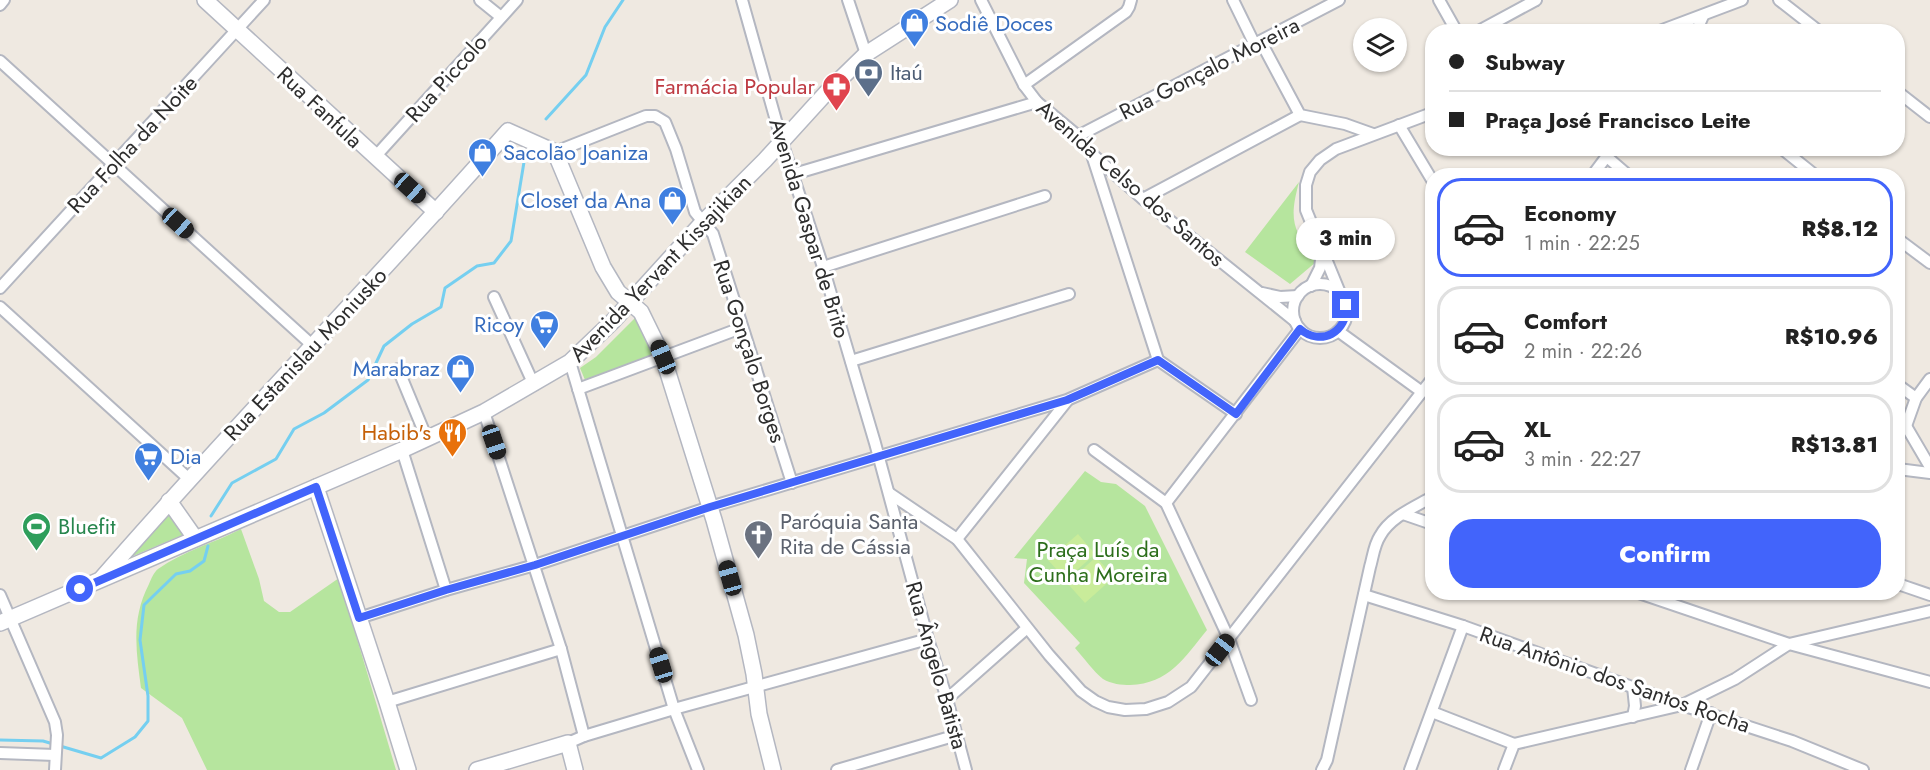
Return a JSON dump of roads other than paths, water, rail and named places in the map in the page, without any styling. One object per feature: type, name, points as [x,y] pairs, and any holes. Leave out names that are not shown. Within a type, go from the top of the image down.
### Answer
[{"type":"street","points":[[0,5],[4,0]]},
{"type":"street","name":"Rua Fanfula","points":[[205,0],[436,212]]},
{"type":"street","name":"Rua Folha da Noite","points":[[0,288],[264,0]]},
{"type":"street","points":[[480,0],[501,17]]},
{"type":"street","name":"Rua Piccolo","points":[[375,158],[517,0]]},
{"type":"street","name":"Avenida Gaspar de Brito","points":[[742,0],[782,142],[823,267],[879,456]]},
{"type":"street","points":[[848,0],[866,54]]},
{"type":"street","name":"Avenida Yervant Kissajikian","points":[[5,621],[427,439],[484,412],[570,362],[630,302],[826,93],[866,54],[950,0]]},
{"type":"street","name":"Avenida Celso dos Santos","points":[[981,0],[1024,85],[1037,102],[1078,136],[1092,154],[1143,198],[1298,325]]},
{"type":"street","points":[[1024,85],[1126,12],[1131,0]]},
{"type":"street","points":[[1233,0],[1300,115]]},
{"type":"street","name":"Rua Gonçalo Moreira","points":[[1078,136],[1339,0]]},
{"type":"street","points":[[1439,0],[1452,24]]},
{"type":"street","points":[[1492,24],[1536,0]]},
{"type":"street","points":[[1680,24],[1742,0]]},
{"type":"street","points":[[1779,0],[1810,24]]},
{"type":"street","points":[[1699,24],[1702,16]]},
{"type":"street","points":[[2,66],[114,164],[312,345]]},
{"type":"street","points":[[1905,97],[1930,117]]},
{"type":"street","points":[[794,174],[1037,102]]},
{"type":"street","points":[[1143,198],[1300,115],[1345,124],[1373,134]]},
{"type":"street","name":"Rua Gonçalo Borges","points":[[555,152],[646,116],[660,118],[669,130],[695,212],[713,234],[792,483]]},
{"type":"street","points":[[1322,251],[1320,268],[1311,286],[1298,296],[1293,311],[1298,325],[1306,333],[1326,337],[1338,331],[1347,312],[1344,298],[1305,210],[1306,185],[1310,172],[1320,160],[1336,148],[1425,116]]},
{"type":"street","points":[[1399,125],[1425,168]]},
{"type":"street","name":"Rua Estanislau Moniusko","points":[[102,578],[169,501],[508,131],[555,152]]},
{"type":"street","points":[[555,152],[603,267],[618,292],[641,312],[663,357],[710,507],[746,636],[759,714],[773,770]]},
{"type":"street","points":[[1092,154],[1158,360],[1236,414]]},
{"type":"street","points":[[1598,168],[1608,156]]},
{"type":"street","points":[[1612,156],[1622,168]]},
{"type":"street","points":[[1791,156],[1805,168]]},
{"type":"street","points":[[823,267],[1045,196]]},
{"type":"street","points":[[1905,243],[1930,263]]},
{"type":"street","points":[[1311,286],[1328,285],[1340,293]]},
{"type":"street","points":[[1258,292],[1280,297],[1298,296]]},
{"type":"street","points":[[851,360],[1069,294]]},
{"type":"street","points":[[494,297],[534,385]]},
{"type":"street","points":[[0,307],[189,479]]},
{"type":"street","points":[[1166,503],[1236,414],[1298,325]]},
{"type":"street","points":[[578,389],[741,328]]},
{"type":"street","points":[[1338,331],[1422,392]]},
{"type":"street","points":[[359,618],[535,565],[710,507],[1067,400],[1158,360]]},
{"type":"street","points":[[570,362],[674,709],[698,770]]},
{"type":"street","points":[[398,369],[427,439]]},
{"type":"street","points":[[1905,418],[1930,379]]},
{"type":"street","points":[[889,493],[957,539],[1026,629],[1081,691],[1108,706],[1125,710],[1146,709],[1168,702],[1191,687],[1425,388]]},
{"type":"street","points":[[1905,390],[1916,398]]},
{"type":"street","points":[[957,539],[1067,400]]},
{"type":"street","points":[[484,412],[535,565],[584,736]]},
{"type":"street","points":[[1905,429],[1930,467]]},
{"type":"street","points":[[402,450],[446,590]]},
{"type":"street","points":[[1094,450],[1166,503],[1229,639],[1251,700]]},
{"type":"street","name":"Rua Ângelo Batista","points":[[879,456],[966,770]]},
{"type":"street","points":[[1905,470],[1930,472]]},
{"type":"street","points":[[316,487],[408,770]]},
{"type":"street","points":[[169,501],[195,538]]},
{"type":"street","points":[[1322,770],[1327,760],[1379,537],[1385,528],[1425,501]]},
{"type":"street","points":[[1403,514],[1425,522]]},
{"type":"street","points":[[1905,586],[1930,595]]},
{"type":"street","points":[[0,595],[5,621],[55,722],[57,735],[55,770]]},
{"type":"street","name":"Rua Antônio dos Santos Rocha","points":[[1364,595],[1463,626],[1682,705],[1792,741],[1863,770]]},
{"type":"street","points":[[1660,600],[1789,644],[1927,682]]},
{"type":"street","points":[[1432,712],[1514,744],[1682,705],[1736,679],[1789,644],[1930,611]]},
{"type":"street","points":[[1410,770],[1463,626]]},
{"type":"street","points":[[947,699],[1026,629]]},
{"type":"street","points":[[477,770],[674,709],[928,639]]},
{"type":"street","points":[[387,702],[561,650]]},
{"type":"street","points":[[1633,687],[1635,706],[1633,717]]},
{"type":"street","points":[[1691,770],[1711,713]]},
{"type":"street","points":[[837,770],[957,735]]},
{"type":"street","points":[[568,743],[575,770]]},
{"type":"street","points":[[1504,770],[1514,744]]},
{"type":"street","points":[[0,753],[56,752]]},
{"type":"waterway","points":[[546,119],[586,75],[605,27],[623,0]]},
{"type":"waterway","points":[[211,516],[232,483],[276,459],[294,429],[324,413],[368,380],[384,346],[412,324],[441,307],[445,288],[477,266],[494,263],[511,241],[525,156]]},
{"type":"waterway","points":[[0,740],[43,741],[101,758],[135,737],[148,721],[148,696],[140,640],[144,605],[176,574],[190,571],[204,561],[208,546]]},
{"type":"place","name":"Sodiê Doces","points":[[914,48]]},
{"type":"place","name":"Itaú","points":[[869,98]]},
{"type":"place","name":"Farmácia Popular","points":[[836,112]]},
{"type":"place","name":"Sacolão Joaniza","points":[[482,178]]},
{"type":"place","name":"Closet da Ana","points":[[672,226]]},
{"type":"place","name":"Ricoy","points":[[545,350]]},
{"type":"place","name":"Marabraz","points":[[461,394]]},
{"type":"place","name":"Habib's","points":[[452,458]]},
{"type":"place","name":"Dia","points":[[149,482]]},
{"type":"place","name":"Bluefit","points":[[37,552]]},
{"type":"place","name":"Paróquia Santa Rita de Cássia","points":[[759,560]]},
{"type":"park label","name":"Praça Luís da Cunha Moreira","points":[[1098,562]]}]
